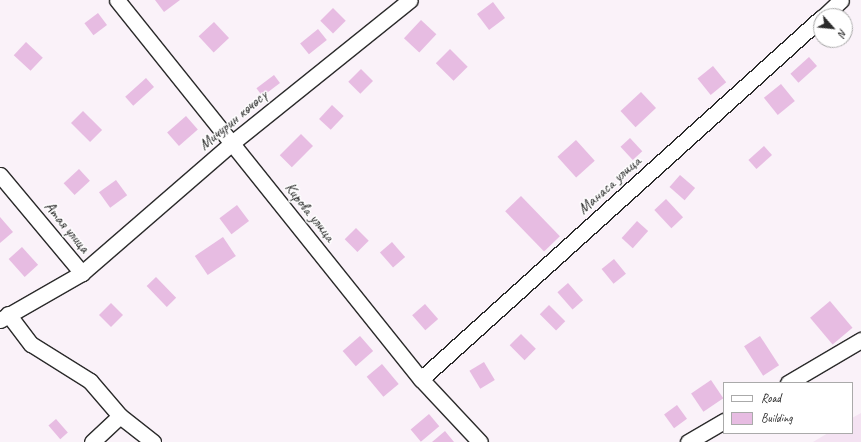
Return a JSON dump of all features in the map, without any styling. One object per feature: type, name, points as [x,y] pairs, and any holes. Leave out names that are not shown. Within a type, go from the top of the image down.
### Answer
[{"type":"street","name":"Кирова улица","points":[[117,0],[422,379],[480,442]]},
{"type":"street","name":"Мичурин көчөсү","points":[[82,273],[232,143],[410,0]]},
{"type":"street","points":[[832,8],[841,0]]},
{"type":"street","name":"Манаса улица","points":[[422,379],[813,25]]},
{"type":"street","name":"Атая улица","points":[[0,175],[82,273],[4,317],[31,344],[90,381],[120,416],[153,442]]},
{"type":"street","points":[[790,382],[861,340]]},
{"type":"street","points":[[92,442],[120,416]]},
{"type":"street","points":[[688,442],[723,422]]},
{"type":"shaded area","points":[[861,413],[861,442],[813,442],[826,434],[853,434],[853,417]]},
{"type":"building","points":[[155,0],[180,0],[164,12]]},
{"type":"building","points":[[493,2],[505,18],[489,30],[477,14]]},
{"type":"building","points":[[333,8],[346,21],[333,33],[320,21]]},
{"type":"building","points":[[98,13],[107,25],[93,35],[84,23]]},
{"type":"building","points":[[421,20],[436,34],[419,53],[404,38]]},
{"type":"building","points":[[214,22],[229,38],[214,52],[199,36]]},
{"type":"building","points":[[318,29],[327,40],[309,54],[300,43]]},
{"type":"building","points":[[26,42],[43,58],[31,71],[14,55]]},
{"type":"building","points":[[450,49],[468,67],[454,81],[436,63]]},
{"type":"building","points":[[809,57],[817,66],[798,83],[790,74]]},
{"type":"building","points":[[713,66],[726,82],[711,95],[697,79]]},
{"type":"building","points":[[361,69],[373,81],[360,94],[348,82]]},
{"type":"building","points":[[274,75],[280,83],[262,96],[256,88]]},
{"type":"building","points":[[146,78],[154,87],[133,106],[125,97]]},
{"type":"building","points":[[781,84],[795,101],[778,115],[764,98]]},
{"type":"building","points":[[641,92],[656,108],[636,127],[621,111]]},
{"type":"building","points":[[332,105],[344,116],[331,130],[319,119]]},
{"type":"building","points":[[83,111],[102,130],[90,142],[71,123]]},
{"type":"building","points":[[186,116],[198,130],[179,146],[167,132]]},
{"type":"building","points":[[301,134],[313,146],[292,167],[280,155]]},
{"type":"building","points":[[630,138],[642,151],[633,160],[620,147]]},
{"type":"building","points":[[576,140],[595,161],[576,178],[557,157]]},
{"type":"building","points":[[764,146],[772,155],[756,169],[748,160]]},
{"type":"building","points":[[79,169],[90,181],[75,195],[64,183]]},
{"type":"building","points":[[680,175],[695,188],[685,200],[670,187]]},
{"type":"building","points":[[116,180],[127,195],[110,208],[99,192]]},
{"type":"building","points":[[521,196],[560,236],[544,252],[505,211]]},
{"type":"building","points":[[666,199],[683,217],[671,228],[654,210]]},
{"type":"building","points":[[237,205],[249,221],[231,234],[219,218]]},
{"type":"building","points":[[0,217],[13,232],[0,243]]},
{"type":"building","points":[[637,221],[648,231],[633,248],[622,238]]},
{"type":"building","points":[[356,228],[369,241],[357,252],[345,239]]},
{"type":"building","points":[[223,237],[236,256],[208,275],[195,256]]},
{"type":"building","points":[[392,242],[405,257],[393,268],[380,252]]},
{"type":"building","points":[[22,247],[38,265],[25,277],[9,259]]},
{"type":"building","points":[[614,259],[626,274],[614,284],[602,269]]},
{"type":"building","points":[[156,277],[176,298],[167,307],[147,286]]},
{"type":"building","points":[[568,283],[583,300],[573,310],[557,292]]},
{"type":"building","points":[[830,301],[852,328],[833,345],[810,318]]},
{"type":"building","points":[[111,303],[123,315],[111,327],[99,315]]},
{"type":"building","points":[[425,304],[438,319],[425,330],[412,315]]},
{"type":"building","points":[[549,305],[565,321],[556,330],[540,314]]},
{"type":"building","points":[[521,334],[536,349],[525,360],[510,345]]},
{"type":"building","points":[[360,336],[373,351],[356,366],[343,351]]},
{"type":"building","points":[[760,336],[779,365],[763,376],[744,346]]},
{"type":"building","points":[[484,362],[495,380],[480,389],[469,371]]},
{"type":"building","points":[[382,364],[399,384],[383,397],[367,377]]},
{"type":"building","points":[[711,380],[723,398],[703,412],[691,393]]},
{"type":"building","points":[[677,405],[687,419],[674,428],[664,414]]},
{"type":"building","points":[[429,414],[439,426],[421,442],[411,429]]},
{"type":"building","points":[[56,419],[68,433],[60,439],[48,426]]},
{"type":"building","points":[[445,431],[454,442],[432,442]]}]
